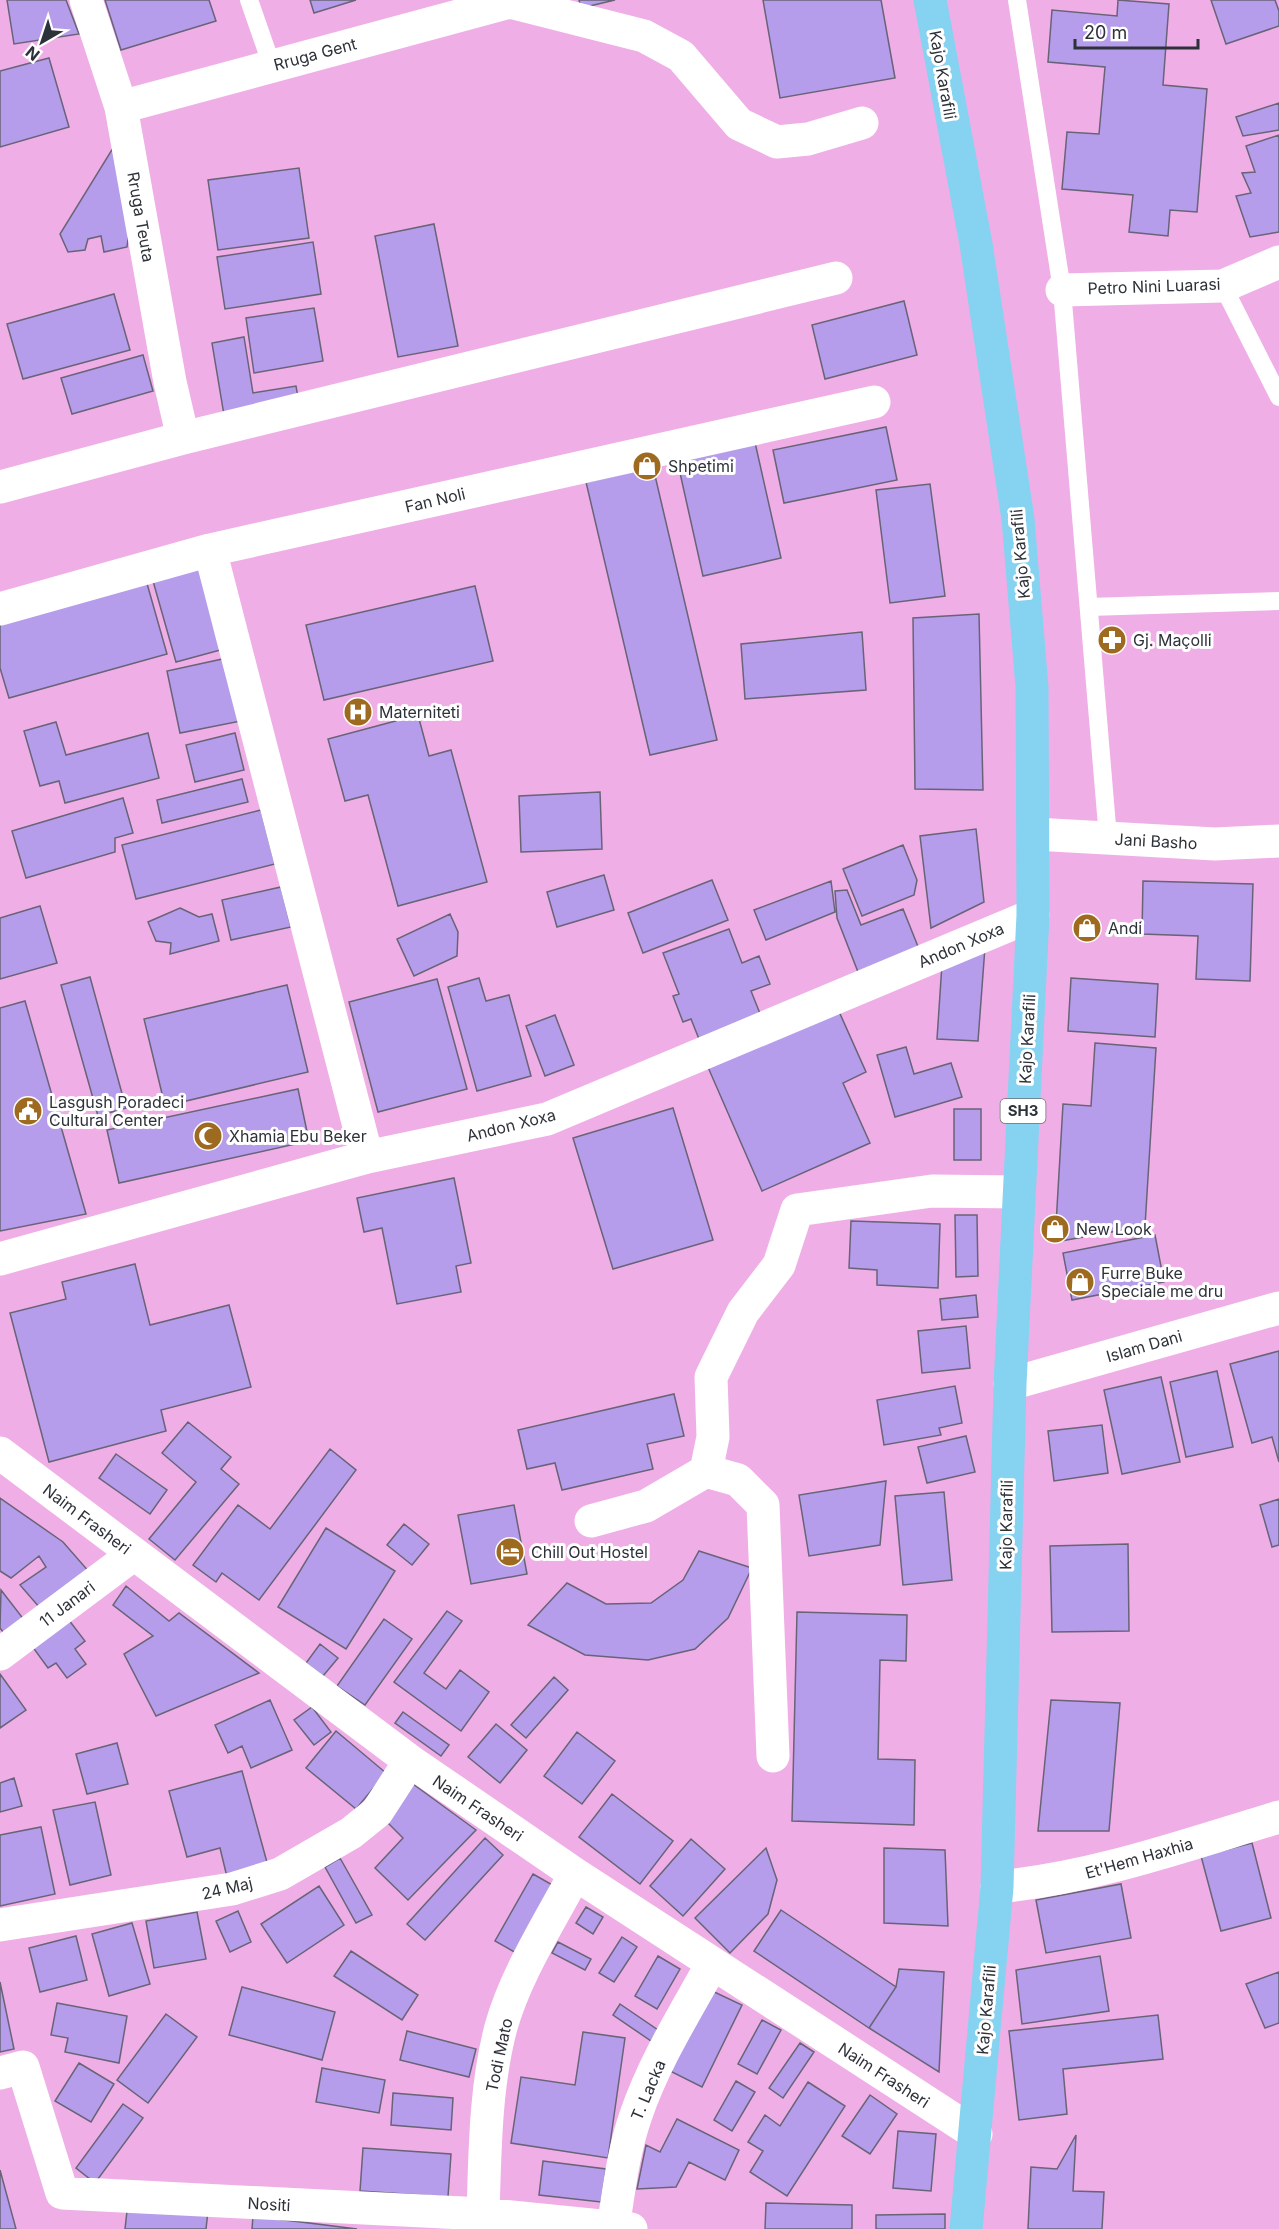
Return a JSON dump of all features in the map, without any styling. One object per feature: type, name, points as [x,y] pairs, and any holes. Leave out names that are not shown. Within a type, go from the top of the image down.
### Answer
[{"type":"main road","name":"Kajo Karafili","points":[[930,0],[976,244],[1018,519],[1032,687],[1034,915],[1010,1384],[997,1887],[966,2229]]},
{"type":"street","name":"Rruga Teuta","points":[[86,0],[121,107],[170,382],[183,438]]},
{"type":"street","name":"Rruga Gent","points":[[121,107],[510,1],[644,36],[663,46],[681,56],[739,124],[777,142],[808,139],[862,123]]},
{"type":"street","name":"Petro Nini Luarasi","points":[[1062,290],[1222,286],[1279,262]]},
{"type":"street","points":[[0,487],[183,438],[836,278]]},
{"type":"street","name":"Fan Noli","points":[[0,609],[210,550],[874,402]]},
{"type":"street","points":[[210,550],[367,1157]]},
{"type":"street","name":"Jani Basho","points":[[1034,834],[1215,844],[1279,841]]},
{"type":"street","name":"Andon Xoxa","points":[[0,1259],[367,1157],[547,1119],[1034,915]]},
{"type":"street","points":[[706,1472],[713,1437],[711,1377],[743,1312],[779,1265],[797,1210],[932,1191],[1019,1192]]},
{"type":"street","name":"Islam Dani","points":[[1010,1384],[1279,1308]]},
{"type":"street","name":"Naim Frasheri","points":[[0,1453],[410,1761],[574,1874],[976,2134]]},
{"type":"street","points":[[591,1521],[646,1506],[706,1472],[738,1480],[763,1505],[773,1756]]},
{"type":"street","name":"11 Janari","points":[[0,1654],[134,1554]]},
{"type":"street","name":"24 Maj","points":[[0,1925],[232,1889],[280,1874],[351,1833],[377,1812],[410,1761]]},
{"type":"street","name":"Et'Hem Haxhia","points":[[997,1887],[1046,1883],[1098,1871],[1279,1817]]},
{"type":"street","name":"Todi Mato","points":[[483,2214],[486,2138],[492,2081],[502,2027],[527,1966],[574,1874]]},
{"type":"street","name":"T. Lacka","points":[[622,2228],[622,2163],[636,2115],[660,2059],[712,1964]]},
{"type":"street","name":"Nositi","points":[[0,2073],[23,2067],[62,2193],[483,2214],[622,2228]]},
{"type":"lane","points":[[249,0],[272,66]]},
{"type":"lane","points":[[1017,0],[1062,290],[1108,838]]},
{"type":"lane","points":[[1222,286],[1279,397]]},
{"type":"lane","points":[[1089,607],[1279,602]]},
{"type":"shaded area","points":[[0,0],[1279,0],[1279,2229],[0,2229]]},
{"type":"building","points":[[7,0],[66,0],[79,34],[14,44]]},
{"type":"building","points":[[105,0],[209,0],[216,21],[121,50]]},
{"type":"building","points":[[310,0],[356,0],[314,13]]},
{"type":"building","points":[[579,0],[615,0],[581,8]]},
{"type":"building","points":[[763,0],[881,0],[895,78],[780,98]]},
{"type":"building","points":[[1118,0],[1169,4],[1163,85],[1207,89],[1197,212],[1170,210],[1168,236],[1129,232],[1133,195],[1062,189],[1067,132],[1099,134],[1105,67],[1048,62],[1052,10],[1117,16]]},
{"type":"building","points":[[1211,0],[1275,0],[1279,11],[1279,26],[1226,44]]},
{"type":"building","points":[[49,58],[69,127],[0,147],[0,71]]},
{"type":"building","points":[[1279,103],[1279,130],[1243,136],[1236,117]]},
{"type":"building","points":[[1279,135],[1279,232],[1250,237],[1236,196],[1251,193],[1242,173],[1255,172],[1246,146]]},
{"type":"building","points":[[113,148],[129,232],[127,247],[104,252],[101,236],[88,239],[85,250],[68,252],[60,234]]},
{"type":"building","points":[[299,168],[309,238],[218,250],[208,180]]},
{"type":"building","points":[[434,224],[458,346],[398,357],[375,236]]},
{"type":"building","points":[[313,242],[321,294],[225,309],[217,257]]},
{"type":"building","points":[[114,294],[130,350],[23,379],[7,324]]},
{"type":"building","points":[[904,301],[917,355],[825,379],[812,325]]},
{"type":"building","points":[[314,308],[323,361],[254,373],[246,318]]},
{"type":"building","points":[[244,337],[253,393],[296,386],[299,403],[224,415],[212,343]]},
{"type":"building","points":[[143,355],[153,391],[72,414],[61,378]]},
{"type":"building","points":[[886,427],[897,480],[784,503],[773,450]]},
{"type":"building","points":[[754,438],[781,558],[703,576],[676,455]]},
{"type":"building","points":[[653,467],[717,740],[650,755],[586,482]]},
{"type":"building","points":[[930,484],[945,596],[890,603],[876,490]]},
{"type":"building","points":[[201,568],[224,649],[176,662],[153,581]]},
{"type":"building","points":[[146,580],[167,654],[9,698],[0,668],[0,620]]},
{"type":"building","points":[[475,586],[493,661],[324,700],[306,625]]},
{"type":"building","points":[[979,614],[983,790],[915,789],[913,618]]},
{"type":"building","points":[[862,632],[866,690],[745,699],[741,644]]},
{"type":"building","points":[[227,658],[241,721],[180,733],[167,671]]},
{"type":"building","points":[[418,715],[429,756],[451,750],[487,882],[398,906],[368,795],[345,801],[328,739]]},
{"type":"building","points":[[56,722],[66,755],[148,733],[159,778],[65,803],[59,781],[40,786],[24,731]]},
{"type":"building","points":[[235,733],[244,770],[195,782],[186,745]]},
{"type":"building","points":[[242,779],[248,802],[162,823],[157,800]]},
{"type":"building","points":[[600,792],[602,849],[521,852],[519,796]]},
{"type":"building","points":[[123,798],[133,833],[115,838],[115,852],[26,878],[12,831]]},
{"type":"building","points":[[261,810],[275,864],[136,899],[122,845]]},
{"type":"building","points":[[976,829],[984,902],[931,928],[920,836]]},
{"type":"building","points":[[903,845],[917,880],[914,895],[862,916],[843,869]]},
{"type":"building","points":[[604,875],[614,910],[557,927],[547,892]]},
{"type":"building","points":[[712,880],[728,920],[643,953],[628,913]]},
{"type":"building","points":[[831,881],[835,912],[766,940],[754,910]]},
{"type":"building","points":[[1143,881],[1253,884],[1250,981],[1196,979],[1198,936],[1142,934]]},
{"type":"building","points":[[281,887],[291,927],[231,940],[222,900]]},
{"type":"building","points":[[847,890],[861,925],[903,909],[919,949],[858,972],[837,918],[835,891]]},
{"type":"building","points":[[40,906],[57,963],[0,979],[0,918]]},
{"type":"building","points":[[180,908],[199,917],[212,914],[219,941],[170,954],[171,943],[156,941],[148,922]]},
{"type":"building","points":[[450,914],[458,932],[457,956],[414,976],[397,939]]},
{"type":"building","points":[[729,929],[742,963],[759,956],[770,984],[751,991],[761,1016],[699,1039],[691,1019],[683,1022],[673,996],[679,994],[663,953]]},
{"type":"building","points":[[985,947],[978,1041],[937,1039],[942,964]]},
{"type":"building","points":[[90,977],[126,1108],[98,1116],[61,985]]},
{"type":"building","points":[[479,978],[486,1001],[509,995],[531,1076],[477,1091],[448,987]]},
{"type":"building","points":[[1071,978],[1158,984],[1155,1037],[1068,1031]]},
{"type":"building","points":[[437,979],[467,1089],[378,1112],[349,1002]]},
{"type":"building","points":[[287,985],[308,1072],[165,1106],[144,1019]]},
{"type":"building","name":"Lasgush Poradeci Cultural Center","points":[[25,1001],[86,1214],[0,1231],[0,1008]]},
{"type":"building","points":[[837,1007],[866,1072],[843,1083],[870,1143],[762,1191],[707,1065]]},
{"type":"building","points":[[555,1015],[574,1065],[545,1076],[526,1026]]},
{"type":"building","points":[[1095,1043],[1156,1048],[1145,1226],[1055,1242],[1063,1104],[1091,1106]]},
{"type":"building","points":[[906,1047],[914,1074],[951,1063],[962,1097],[895,1117],[877,1055]]},
{"type":"building","name":"Xhamia Ebu Beker","points":[[298,1089],[309,1141],[119,1183],[107,1130]]},
{"type":"building","points":[[673,1108],[713,1240],[613,1269],[573,1138]]},
{"type":"building","points":[[954,1109],[981,1109],[981,1160],[954,1160]]},
{"type":"building","points":[[454,1178],[471,1263],[456,1266],[461,1292],[397,1304],[382,1228],[364,1232],[357,1198]]},
{"type":"building","points":[[955,1215],[977,1215],[978,1276],[956,1277]]},
{"type":"building","points":[[851,1221],[940,1224],[938,1288],[877,1285],[877,1270],[849,1268]]},
{"type":"building","points":[[1155,1235],[1164,1282],[1072,1300],[1063,1253]]},
{"type":"building","points":[[135,1264],[150,1325],[229,1305],[251,1387],[161,1410],[166,1431],[49,1462],[10,1313],[66,1299],[62,1282]]},
{"type":"building","points":[[976,1295],[978,1317],[942,1320],[940,1299]]},
{"type":"building","points":[[966,1326],[970,1368],[922,1373],[918,1331]]},
{"type":"building","points":[[1279,1351],[1279,1462],[1272,1437],[1252,1443],[1230,1364]]},
{"type":"building","points":[[1217,1371],[1233,1447],[1186,1457],[1170,1382]]},
{"type":"building","points":[[1161,1377],[1180,1462],[1122,1474],[1104,1390]]},
{"type":"building","points":[[955,1386],[962,1423],[939,1428],[941,1435],[884,1445],[877,1400]]},
{"type":"building","points":[[674,1394],[684,1436],[647,1444],[653,1469],[562,1490],[555,1463],[527,1469],[518,1430]]},
{"type":"building","points":[[188,1422],[231,1457],[221,1469],[239,1484],[175,1560],[149,1539],[196,1482],[162,1453]]},
{"type":"building","points":[[1102,1425],[1108,1473],[1054,1481],[1048,1431]]},
{"type":"building","points":[[966,1436],[975,1472],[927,1483],[918,1447]]},
{"type":"building","points":[[330,1449],[356,1470],[259,1600],[222,1573],[216,1582],[193,1565],[238,1505],[270,1529]]},
{"type":"building","points":[[116,1454],[167,1490],[150,1514],[99,1478]]},
{"type":"building","points":[[886,1481],[880,1545],[809,1556],[799,1495]]},
{"type":"building","points":[[944,1492],[952,1580],[903,1585],[895,1496]]},
{"type":"building","points":[[0,1498],[63,1542],[91,1574],[40,1608],[20,1585],[46,1567],[39,1556],[11,1578],[0,1571]]},
{"type":"building","points":[[1279,1499],[1279,1545],[1272,1547],[1260,1505]]},
{"type":"building","points":[[514,1505],[527,1574],[471,1584],[458,1515]]},
{"type":"building","points":[[404,1524],[429,1544],[412,1565],[387,1545]]},
{"type":"building","points":[[326,1528],[395,1571],[346,1649],[278,1607]]},
{"type":"building","points":[[1128,1544],[1129,1631],[1052,1632],[1050,1546]]},
{"type":"building","points":[[699,1551],[752,1568],[728,1618],[695,1649],[648,1660],[585,1655],[528,1625],[567,1583],[606,1604],[651,1603],[683,1580]]},
{"type":"building","points":[[126,1586],[169,1621],[179,1613],[259,1673],[156,1716],[124,1654],[153,1636],[113,1605]]},
{"type":"building","points":[[1,1590],[25,1621],[6,1636],[0,1628]]},
{"type":"building","points":[[447,1611],[462,1621],[424,1673],[446,1689],[460,1670],[489,1692],[461,1731],[394,1682]]},
{"type":"building","points":[[797,1612],[907,1615],[906,1661],[880,1660],[878,1759],[915,1760],[914,1825],[792,1821]]},
{"type":"building","points":[[65,1615],[85,1641],[75,1649],[86,1664],[67,1678],[56,1663],[48,1668],[29,1642]]},
{"type":"building","points":[[384,1619],[412,1639],[365,1705],[337,1686]]},
{"type":"building","points":[[320,1644],[338,1658],[323,1676],[306,1663]]},
{"type":"building","points":[[0,1674],[26,1710],[0,1728]]},
{"type":"building","points":[[554,1677],[568,1690],[526,1738],[511,1725]]},
{"type":"building","points":[[270,1700],[292,1750],[251,1768],[242,1746],[228,1753],[215,1725]]},
{"type":"building","points":[[1051,1700],[1120,1703],[1109,1831],[1038,1831]]},
{"type":"building","points":[[312,1707],[331,1732],[314,1745],[294,1720]]},
{"type":"building","points":[[403,1712],[449,1745],[441,1756],[395,1723]]},
{"type":"building","points":[[496,1724],[527,1750],[500,1783],[468,1757]]},
{"type":"building","points":[[336,1731],[386,1773],[356,1809],[306,1768]]},
{"type":"building","points":[[577,1732],[615,1761],[582,1804],[544,1776]]},
{"type":"building","points":[[117,1743],[128,1784],[87,1794],[76,1754]]},
{"type":"building","points":[[242,1771],[268,1866],[227,1877],[220,1848],[187,1857],[169,1791]]},
{"type":"building","points":[[14,1778],[22,1806],[0,1812],[0,1783]]},
{"type":"building","points":[[413,1784],[476,1830],[408,1900],[375,1868],[403,1838],[383,1818]]},
{"type":"building","points":[[612,1794],[673,1841],[640,1884],[579,1837]]},
{"type":"building","points":[[95,1802],[111,1875],[70,1885],[53,1810]]},
{"type":"building","points":[[41,1827],[55,1894],[0,1906],[0,1835]]},
{"type":"building","points":[[485,1838],[503,1855],[425,1940],[407,1924]]},
{"type":"building","points":[[691,1839],[725,1869],[683,1916],[650,1886]]},
{"type":"building","points":[[1252,1843],[1271,1918],[1221,1931],[1201,1856]]},
{"type":"building","points":[[766,1848],[777,1880],[768,1914],[730,1953],[695,1918]]},
{"type":"building","points":[[884,1848],[945,1850],[948,1926],[884,1923]]},
{"type":"building","points":[[340,1858],[372,1915],[356,1923],[325,1867]]},
{"type":"building","points":[[533,1874],[556,1887],[518,1954],[495,1941]]},
{"type":"building","points":[[1121,1884],[1131,1938],[1046,1953],[1036,1900]]},
{"type":"building","points":[[319,1886],[344,1925],[287,1963],[261,1924]]},
{"type":"building","points":[[586,1907],[603,1917],[593,1934],[576,1923]]},
{"type":"building","points":[[781,1910],[896,1987],[869,2028],[754,1951]]},
{"type":"building","points":[[238,1911],[251,1942],[230,1952],[216,1921]]},
{"type":"building","points":[[197,1912],[206,1959],[154,1968],[146,1921]]},
{"type":"building","points":[[132,1923],[150,1984],[109,1996],[92,1934]]},
{"type":"building","points":[[76,1936],[87,1980],[40,1992],[29,1948]]},
{"type":"building","points":[[622,1937],[637,1947],[614,1982],[599,1973]]},
{"type":"building","points":[[558,1942],[591,1959],[585,1970],[552,1953]]},
{"type":"building","points":[[351,1951],[418,1995],[402,2020],[334,1976]]},
{"type":"building","points":[[658,1956],[680,1969],[657,2009],[635,1996]]},
{"type":"building","points":[[1100,1956],[1109,2011],[1022,2024],[1016,1970]]},
{"type":"building","points":[[899,1969],[944,1972],[939,2072],[869,2028],[896,1987]]},
{"type":"building","points":[[1279,1972],[1279,2023],[1265,2028],[1246,1984]]},
{"type":"building","points":[[0,1982],[14,2049],[0,2052]]},
{"type":"building","points":[[242,1987],[335,2012],[322,2060],[229,2035]]},
{"type":"building","points":[[708,1989],[742,2005],[702,2087],[668,2070]]},
{"type":"building","points":[[57,2003],[127,2016],[119,2063],[65,2052],[68,2038],[51,2035]]},
{"type":"building","points":[[620,2004],[658,2030],[651,2041],[613,2015]]},
{"type":"building","points":[[166,2014],[197,2037],[148,2103],[117,2080]]},
{"type":"building","points":[[1158,2015],[1163,2059],[1063,2069],[1067,2114],[1019,2120],[1009,2031]]},
{"type":"building","points":[[762,2020],[781,2030],[757,2074],[738,2064]]},
{"type":"building","points":[[407,2031],[476,2049],[469,2077],[400,2060]]},
{"type":"building","points":[[583,2032],[625,2038],[608,2158],[511,2143],[521,2077],[575,2085]]},
{"type":"building","points":[[800,2043],[814,2052],[783,2098],[769,2088]]},
{"type":"building","points":[[79,2063],[114,2084],[91,2122],[55,2101]]},
{"type":"building","points":[[322,2068],[385,2080],[379,2113],[316,2102]]},
{"type":"building","points":[[736,2081],[755,2092],[732,2131],[714,2120]]},
{"type":"building","points":[[808,2082],[845,2106],[787,2196],[750,2172],[763,2151],[748,2142],[765,2115],[780,2126]]},
{"type":"building","points":[[393,2093],[453,2098],[451,2130],[391,2125]]},
{"type":"building","points":[[870,2095],[897,2114],[870,2154],[842,2136]]},
{"type":"building","points":[[123,2104],[143,2118],[95,2183],[76,2168]]},
{"type":"building","points":[[677,2119],[739,2150],[725,2180],[689,2162],[676,2187],[637,2189],[646,2145],[660,2152]]},
{"type":"building","points":[[898,2131],[936,2134],[931,2191],[893,2188]]},
{"type":"building","points":[[1076,2135],[1073,2191],[1104,2192],[1102,2229],[1028,2229],[1031,2167],[1057,2169]]},
{"type":"building","points":[[363,2148],[451,2154],[448,2197],[360,2191]]},
{"type":"building","points":[[543,2161],[606,2169],[601,2202],[539,2195]]},
{"type":"building","points":[[0,2170],[16,2229],[0,2229]]},
{"type":"building","points":[[128,2202],[208,2211],[206,2229],[125,2229]]},
{"type":"building","points":[[766,2203],[852,2205],[852,2229],[765,2229]]},
{"type":"building","points":[[945,2214],[945,2229],[876,2229],[876,2215]]},
{"type":"building","points":[[253,2216],[357,2229],[252,2229]]},
{"type":"place","name":"Shpetimi","points":[[647,466]]},
{"type":"place","name":"Gj. Maçolli","points":[[1112,640]]},
{"type":"place","name":"Materniteti","points":[[358,712]]},
{"type":"place","name":"Andi","points":[[1087,928]]},
{"type":"place","name":"Lasgush Poradeci Cultural Center","points":[[28,1111]]},
{"type":"place","name":"Xhamia Ebu Beker","points":[[208,1136]]},
{"type":"place","name":"New Look","points":[[1055,1229]]},
{"type":"place","name":"Furre Buke Speciale me dru","points":[[1080,1282]]},
{"type":"place","name":"Chill Out Hostel","points":[[510,1552]]}]
